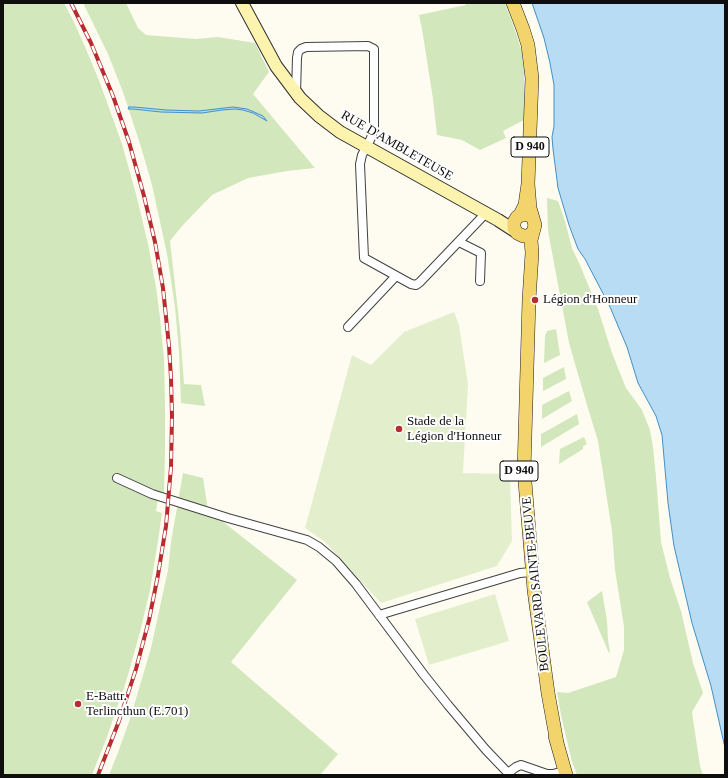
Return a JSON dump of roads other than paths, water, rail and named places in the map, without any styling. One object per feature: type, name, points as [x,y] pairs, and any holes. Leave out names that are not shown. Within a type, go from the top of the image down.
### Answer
[{"type":"main road","name":"BOULEVARD SAINTE-BEUVE","points":[[514,3],[525,35],[532,71],[528,184],[521,226],[531,240],[532,256],[529,294],[524,463],[530,624],[546,706],[557,743],[560,774]]},
{"type":"main road","name":"BOULEVARD SAINTE-BEUVE","points":[[521,226],[535,229],[530,208],[528,184]]},
{"type":"street","name":"RUE D'AMBLETEUSE","points":[[244,4],[271,58],[282,75],[308,107],[340,132],[366,147],[498,220],[508,221],[521,226]]},
{"type":"street","points":[[296,93],[297,58],[298,52],[301,49],[306,47],[368,46],[372,48],[374,52],[374,123],[372,135],[362,156],[360,164],[364,258],[411,284],[416,285],[486,213]]},
{"type":"street","points":[[459,242],[481,252],[480,281]]},
{"type":"street","points":[[348,327],[396,276]]},
{"type":"street","points":[[117,478],[156,495],[228,518],[312,542],[339,565],[360,588],[448,705],[486,750],[509,774],[516,767],[522,765],[544,774],[560,774]]},
{"type":"street","points":[[379,615],[528,572]]},
{"type":"water","points":[[532,3],[725,3],[725,748],[711,686],[692,623],[674,546],[668,503],[662,435],[656,416],[638,383],[627,347],[610,307],[585,259],[578,249],[558,188],[552,137],[554,126],[554,85],[544,38]]},
{"type":"water","points":[[129,107],[199,111],[233,107],[247,109],[263,116],[267,121],[253,113],[235,109],[202,113],[161,112],[128,109]]},
{"type":"railway","points":[[71,3],[91,43],[113,96],[129,142],[144,196],[155,242],[163,288],[171,378],[171,467],[166,526],[158,575],[149,620],[136,669],[119,721],[98,775]]},
{"type":"place","name":"Légion d'Honneur","points":[[535,300]]},
{"type":"place","name":"Stade de la Légion d'Honneur","points":[[399,429]]},
{"type":"place","name":"E-Battr. Terlincthun (E.701)","points":[[78,704]]}]
